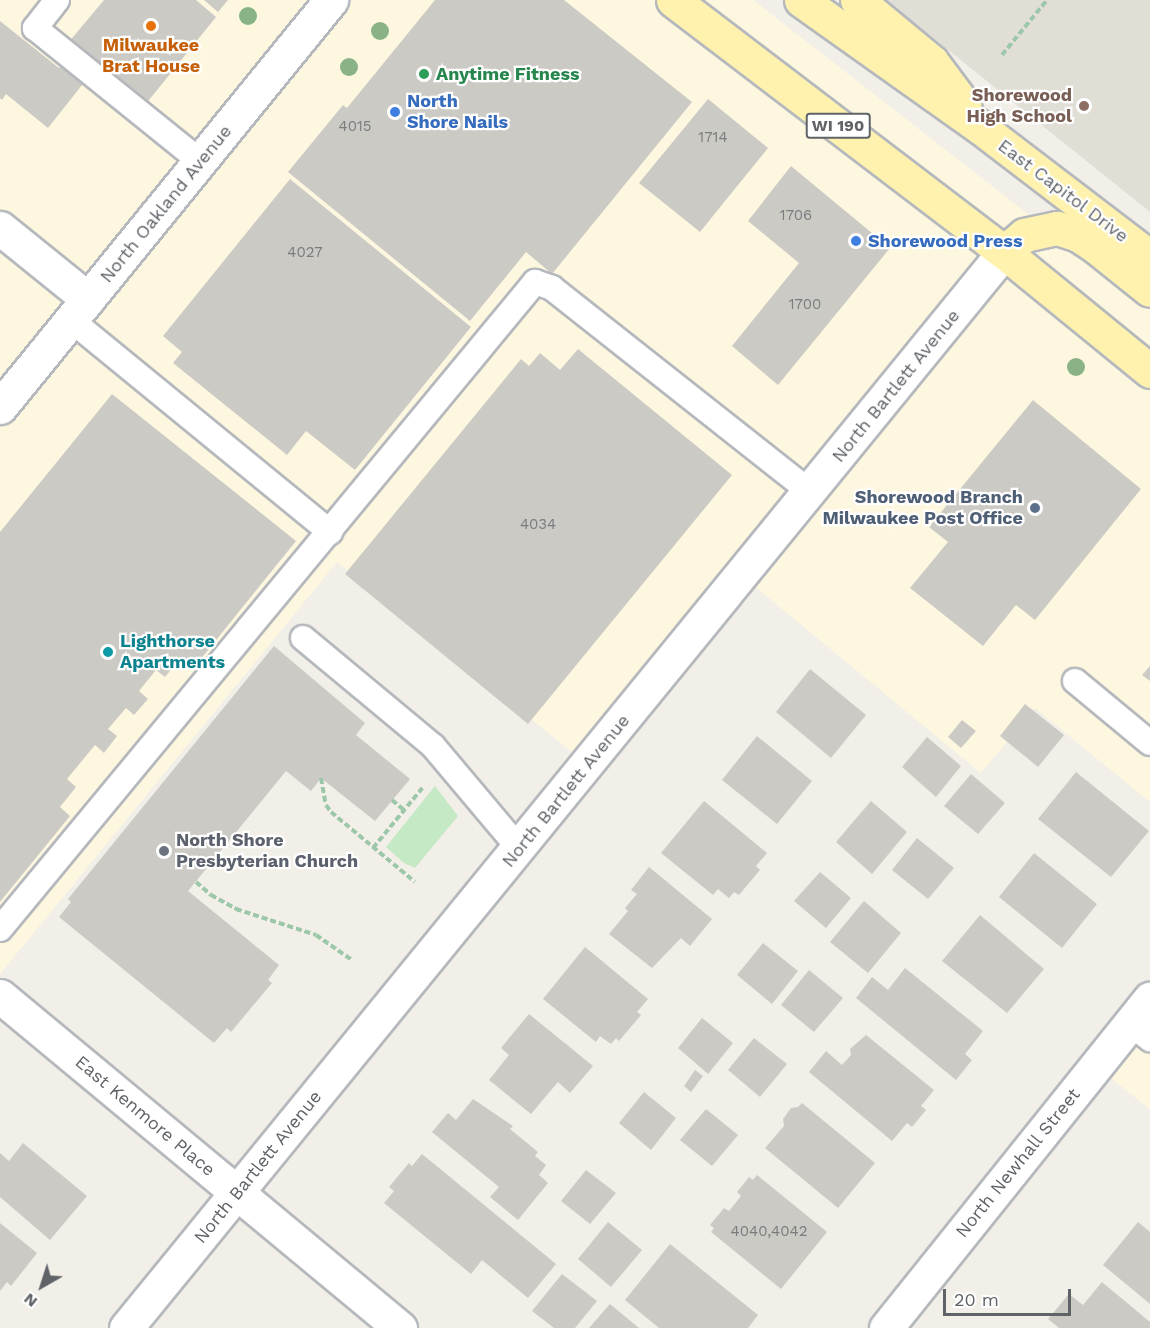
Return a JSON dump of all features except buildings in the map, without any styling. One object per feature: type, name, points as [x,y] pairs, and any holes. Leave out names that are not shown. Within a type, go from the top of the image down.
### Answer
[{"type":"main road","name":"WI 190","points":[[673,0],[1004,252],[1150,371]]},
{"type":"main road","name":"East Capitol Drive","points":[[801,0],[981,128],[1150,257]]},
{"type":"main road","points":[[857,0],[932,62],[981,128]]},
{"type":"main road","points":[[1004,252],[1024,235],[1036,230],[1057,228],[1078,235],[1095,246],[1150,290]]},
{"type":"street","name":"North Oakland Avenue","points":[[0,407],[331,0]]},
{"type":"street","points":[[0,228],[80,309]]},
{"type":"street","name":"North Bartlett Avenue","points":[[126,1328],[1004,252]]},
{"type":"street","name":"East Kenmore Place","points":[[0,996],[400,1328]]},
{"type":"street","name":"North Newhall Street","points":[[886,1328],[1143,1020]]},
{"type":"lane","points":[[57,0],[35,28],[201,162]]},
{"type":"lane","points":[[0,929],[535,282],[552,288],[810,492]]},
{"type":"lane","points":[[80,309],[330,532]]},
{"type":"lane","points":[[303,638],[433,746],[519,848]]},
{"type":"lane","points":[[1076,681],[1150,742]]},
{"type":"path","points":[[1002,55],[1047,0]]},
{"type":"path","points":[[321,778],[326,805],[331,812],[415,882]]},
{"type":"path","points":[[374,848],[426,784]]},
{"type":"path","points":[[392,800],[405,810]]},
{"type":"path","points":[[196,882],[211,895],[236,909],[316,935],[352,960]]},
{"type":"shaded area","points":[[0,0],[753,0],[1150,309],[1150,802],[1035,708],[981,773],[742,576],[588,765],[337,562],[0,974]]},
{"type":"shaded area","name":"Shorewood High School","points":[[886,0],[1150,0],[1150,212]]},
{"type":"shaded area","points":[[1150,999],[1150,1109],[1095,1066]]},
{"type":"green space","points":[[435,786],[458,816],[415,868],[404,863],[386,847]]},
{"type":"place","name":"Milwaukee Brat House","points":[[151,26]]},
{"type":"place","name":"Anytime Fitness","points":[[424,74]]},
{"type":"place","name":"Shorewood High School","points":[[1084,106]]},
{"type":"place","name":"North Shore Nails","points":[[395,112]]},
{"type":"place","name":"Shorewood Press","points":[[856,241]]},
{"type":"place","name":"Shorewood Branch Milwaukee Post Office","points":[[1035,508]]},
{"type":"place","name":"Lighthorse Apartments","points":[[108,652]]},
{"type":"place","name":"North Shore Presbyterian Church","points":[[164,851]]}]
